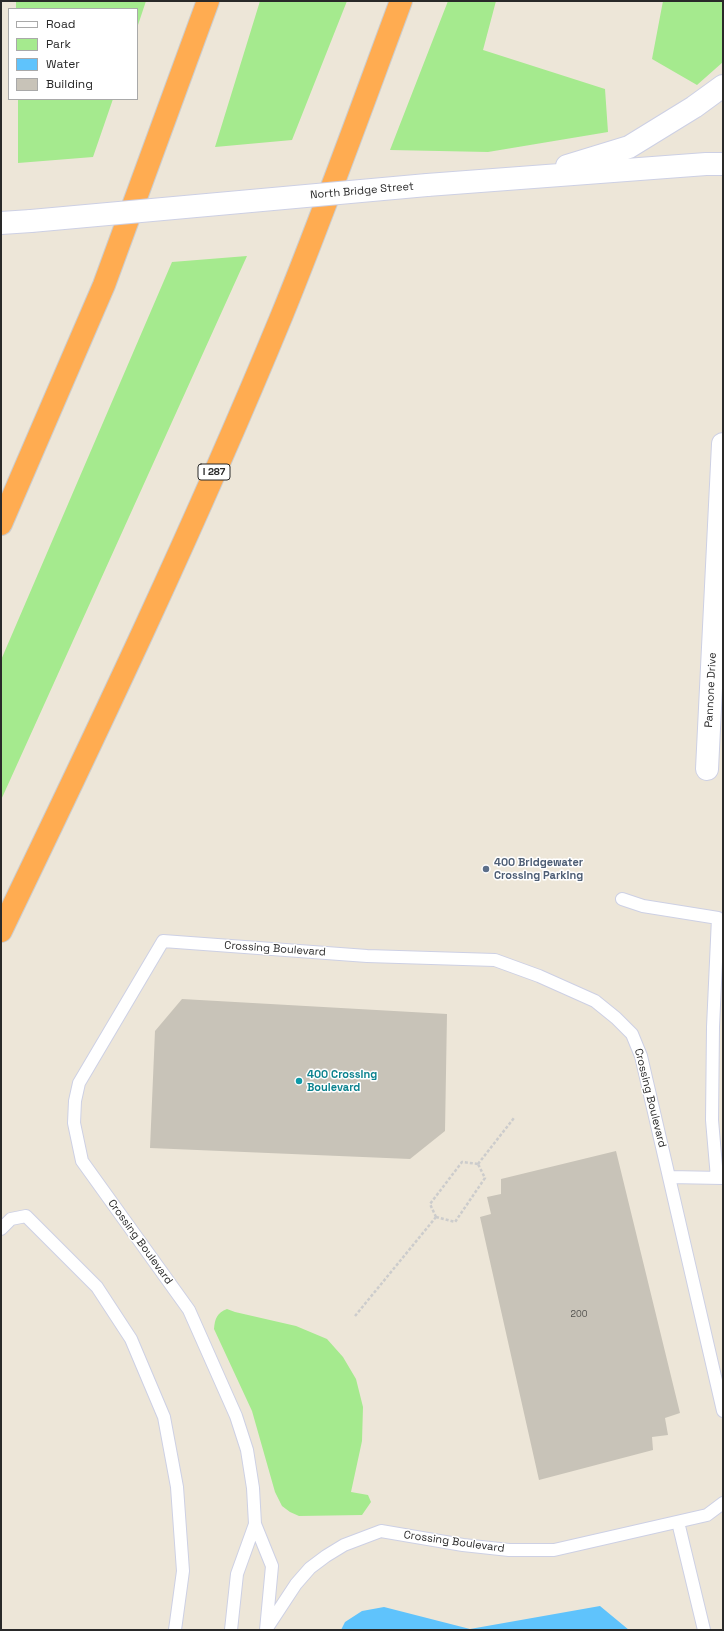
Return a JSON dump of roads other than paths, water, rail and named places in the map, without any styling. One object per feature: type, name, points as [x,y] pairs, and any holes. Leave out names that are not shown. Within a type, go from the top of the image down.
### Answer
[{"type":"highway","points":[[1,524],[104,285],[208,1]]},
{"type":"highway","name":"I 287","points":[[1,931],[110,704],[190,527],[282,315],[401,1]]},
{"type":"street","points":[[535,176],[629,147],[694,108],[723,86]]},
{"type":"street","name":"North Bridge Street","points":[[1,223],[535,176],[723,164]]},
{"type":"street","name":"Pannone Drive","points":[[707,769],[723,444]]},
{"type":"lane","points":[[622,899],[643,906],[718,918],[713,1027],[712,1105],[720,1178],[669,1177]]},
{"type":"lane","name":"Crossing Boulevard","points":[[266,1630],[272,1566],[255,1524],[253,1488],[247,1450],[236,1416],[189,1310],[82,1161],[74,1123],[74,1101],[79,1083],[164,941],[367,956],[495,960],[539,976],[595,1001],[616,1018],[632,1034],[641,1056],[723,1411]]},
{"type":"lane","points":[[1,1229],[11,1219],[26,1216],[97,1287],[131,1339],[164,1417],[177,1487],[183,1571],[175,1630]]},
{"type":"lane","name":"Crossing Boulevard","points":[[266,1630],[296,1584],[310,1568],[344,1545],[381,1531],[463,1546],[509,1550],[554,1550],[707,1515],[723,1503]]},
{"type":"lane","points":[[678,1522],[704,1630]]},
{"type":"lane","name":"Crossing Boulevard","points":[[232,1630],[238,1574],[255,1524]]},
{"type":"water","points":[[600,1606],[629,1630],[341,1630],[345,1622],[362,1611],[384,1607],[470,1629]]},
{"type":"place","name":"400 Bridgewater Crossing Parking","points":[[486,869]]},
{"type":"place","name":"400 Crossing Boulevard","points":[[299,1081]]}]
